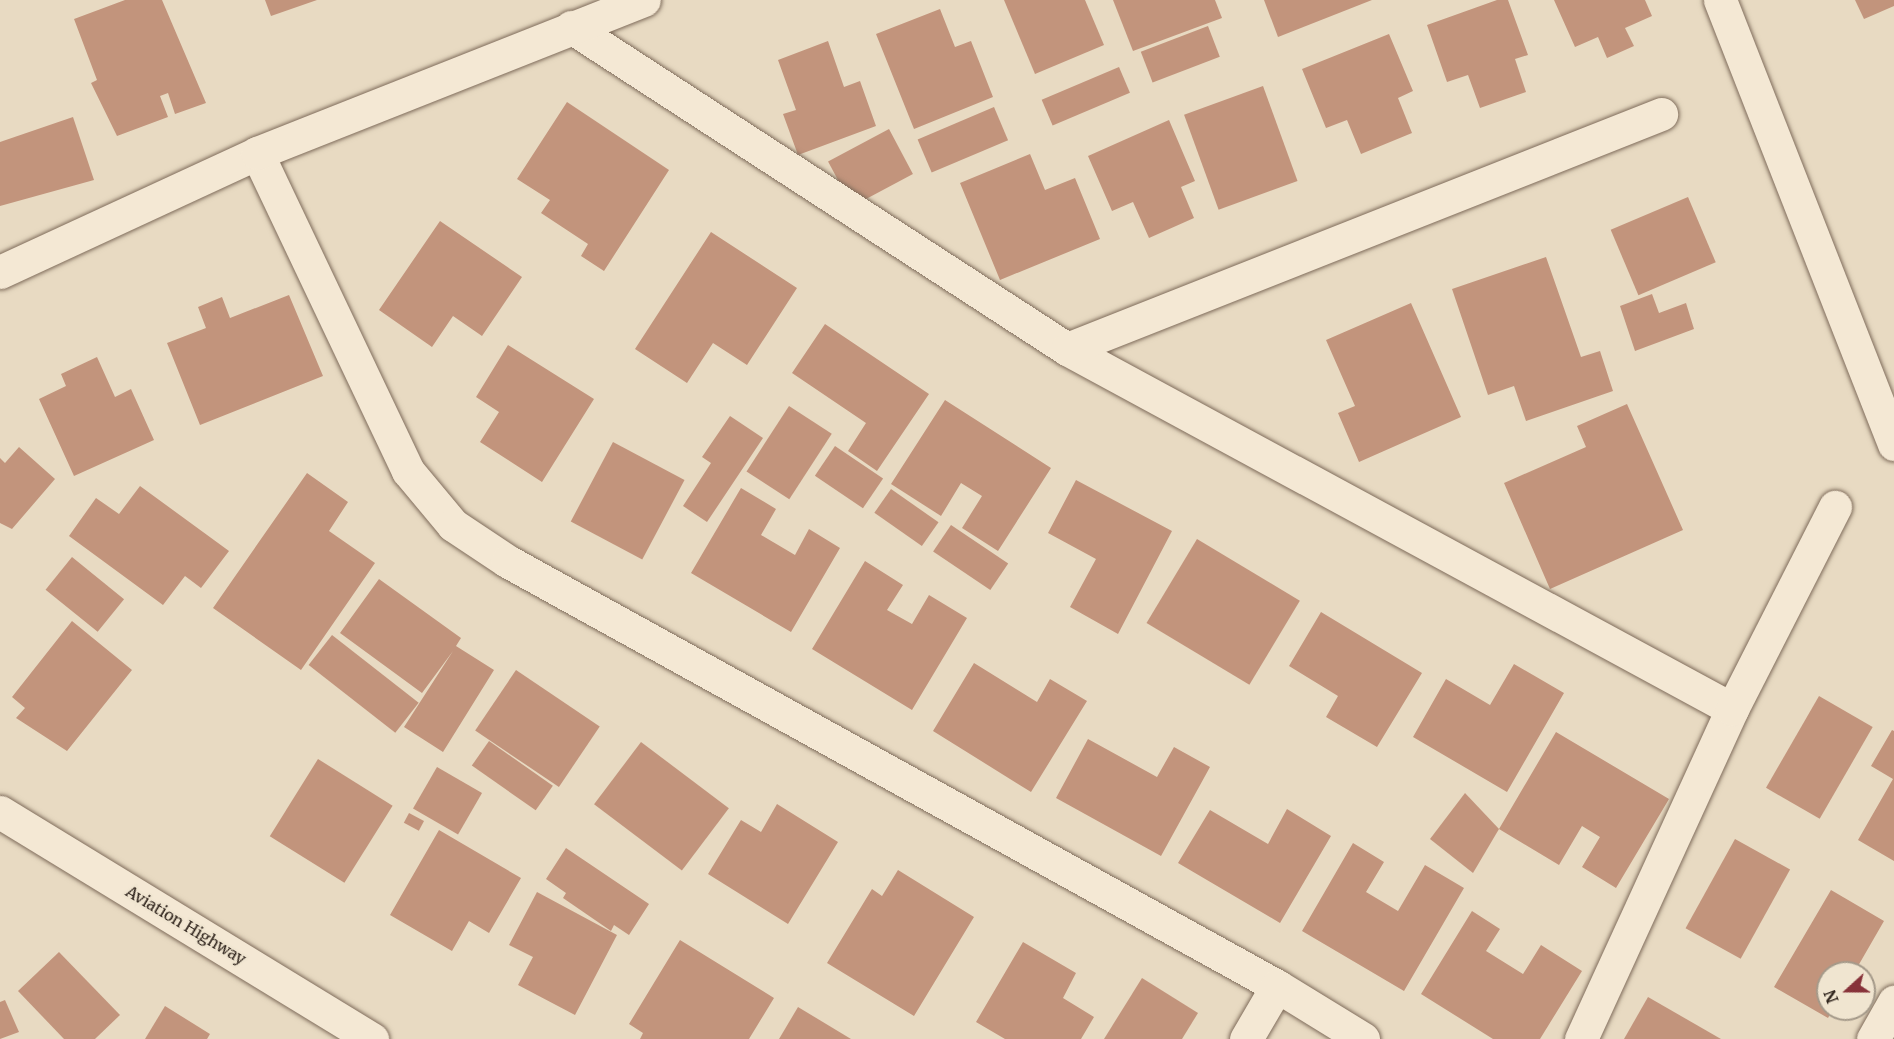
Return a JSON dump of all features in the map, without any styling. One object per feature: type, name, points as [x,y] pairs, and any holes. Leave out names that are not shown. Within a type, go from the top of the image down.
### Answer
[{"type":"street","points":[[0,272],[257,153],[644,0]]},
{"type":"street","points":[[1720,0],[1894,444]]},
{"type":"street","points":[[572,27],[1067,349],[1732,709]]},
{"type":"street","points":[[1067,349],[1661,114]]},
{"type":"street","points":[[257,153],[408,471],[453,525],[507,561],[1277,986],[1363,1039]]},
{"type":"street","points":[[1581,1039],[1732,709],[1835,507]]},
{"type":"street","name":"Aviation Highway","points":[[0,812],[372,1039]]},
{"type":"street","points":[[1246,1039],[1277,986]]},
{"type":"street","points":[[1874,1039],[1894,1002]]},
{"type":"building","points":[[125,0],[162,0],[206,103],[175,114],[168,93],[160,96],[168,117],[117,136],[91,83],[97,80],[74,19]]},
{"type":"building","points":[[265,0],[317,0],[271,16]]},
{"type":"building","points":[[1004,0],[1085,0],[1104,45],[1035,74]]},
{"type":"building","points":[[1113,0],[1215,0],[1222,18],[1133,51]]},
{"type":"building","points":[[1264,0],[1372,0],[1278,37]]},
{"type":"building","points":[[1497,0],[1508,0],[1528,55],[1515,59],[1526,92],[1480,108],[1468,75],[1447,82],[1427,25]]},
{"type":"building","points":[[1554,0],[1645,0],[1652,16],[1625,28],[1634,46],[1607,58],[1598,37],[1575,47]]},
{"type":"building","points":[[1855,0],[1894,0],[1894,6],[1864,19]]},
{"type":"building","points":[[940,9],[955,47],[971,41],[993,97],[914,129],[876,34]]},
{"type":"building","points":[[1208,26],[1220,57],[1153,83],[1141,52]]},
{"type":"building","points":[[1389,34],[1413,91],[1398,98],[1412,133],[1361,154],[1347,120],[1326,128],[1302,69]]},
{"type":"building","points":[[828,41],[844,87],[860,81],[876,126],[798,155],[783,114],[796,110],[778,60]]},
{"type":"building","points":[[1119,67],[1130,93],[1053,126],[1042,100]]},
{"type":"building","points":[[1263,86],[1298,181],[1219,210],[1184,115]]},
{"type":"building","points":[[567,102],[669,170],[604,271],[581,256],[588,244],[541,213],[550,200],[517,179]]},
{"type":"building","points":[[994,107],[1008,140],[932,173],[918,139]]},
{"type":"building","points":[[73,117],[94,180],[0,206],[0,142]]},
{"type":"building","points":[[1169,120],[1195,181],[1181,187],[1194,218],[1149,238],[1133,202],[1112,211],[1088,156]]},
{"type":"building","points":[[889,129],[913,174],[852,206],[828,161]]},
{"type":"building","points":[[1030,154],[1045,190],[1075,178],[1100,239],[1000,280],[960,183]]},
{"type":"building","points":[[1688,197],[1716,262],[1638,295],[1611,230]]},
{"type":"building","points":[[440,221],[522,277],[482,336],[453,316],[432,347],[379,310]]},
{"type":"building","points":[[711,232],[797,288],[747,365],[713,343],[687,383],[635,349]]},
{"type":"building","points":[[1546,257],[1581,357],[1600,351],[1613,391],[1526,421],[1514,386],[1488,395],[1452,289]]},
{"type":"building","points":[[1652,294],[1659,313],[1686,303],[1694,329],[1635,351],[1620,306]]},
{"type":"building","points":[[289,295],[323,376],[200,425],[167,343],[206,328],[198,307],[222,297],[230,318]]},
{"type":"building","points":[[1411,303],[1461,417],[1359,462],[1338,413],[1355,406],[1326,340]]},
{"type":"building","points":[[825,324],[929,394],[877,471],[848,451],[866,423],[792,373]]},
{"type":"building","points":[[508,345],[594,399],[542,482],[480,442],[499,412],[476,397]]},
{"type":"building","points":[[97,357],[115,397],[131,389],[154,440],[74,476],[39,399],[66,386],[61,374]]},
{"type":"building","points":[[945,400],[1051,468],[998,551],[962,528],[982,496],[961,483],[941,516],[891,484]]},
{"type":"building","points":[[1627,404],[1683,530],[1550,589],[1504,483],[1586,447],[1577,426]]},
{"type":"building","points":[[789,406],[832,434],[789,499],[747,471]]},
{"type":"building","points":[[730,416],[763,438],[707,522],[683,506],[711,463],[702,457]]},
{"type":"building","points":[[613,442],[685,480],[642,559],[571,521]]},
{"type":"building","points":[[835,446],[883,478],[863,508],[815,476]]},
{"type":"building","points":[[19,447],[55,479],[12,529],[0,523],[0,458],[5,463]]},
{"type":"building","points":[[307,473],[348,502],[329,531],[375,563],[301,670],[213,608]]},
{"type":"building","points":[[1076,480],[1172,531],[1118,634],[1070,607],[1096,559],[1048,533]]},
{"type":"building","points":[[140,486],[229,551],[201,588],[185,576],[163,605],[69,536],[96,498],[119,514]]},
{"type":"building","points":[[741,488],[776,509],[761,535],[795,555],[809,529],[840,548],[791,632],[691,573]]},
{"type":"building","points":[[891,489],[939,522],[922,546],[874,513]]},
{"type":"building","points":[[951,525],[1008,564],[990,590],[933,552]]},
{"type":"building","points":[[1197,539],[1300,601],[1249,685],[1147,623]]},
{"type":"building","points":[[72,557],[124,599],[98,632],[46,590]]},
{"type":"building","points":[[865,561],[903,585],[887,610],[912,624],[929,595],[967,618],[912,710],[812,649]]},
{"type":"building","points":[[379,579],[461,638],[456,646],[494,670],[443,752],[404,727],[453,651],[422,693],[340,633]]},
{"type":"building","points":[[1321,612],[1422,673],[1377,747],[1326,717],[1338,696],[1289,666]]},
{"type":"building","points":[[72,621],[132,670],[67,751],[16,718],[25,708],[12,697]]},
{"type":"building","points":[[332,635],[419,703],[395,733],[309,665]]},
{"type":"building","points":[[974,663],[1037,702],[1050,679],[1087,701],[1031,792],[933,731]]},
{"type":"building","points":[[1514,664],[1564,693],[1507,792],[1413,737],[1446,679],[1490,705]]},
{"type":"building","points":[[516,670],[600,726],[559,787],[475,731]]},
{"type":"building","points":[[1819,696],[1873,727],[1820,819],[1766,788]]},
{"type":"building","points":[[1892,730],[1894,731],[1894,861],[1858,840],[1893,779],[1871,766]]},
{"type":"building","points":[[1556,732],[1669,799],[1616,888],[1582,867],[1600,837],[1582,826],[1559,865],[1499,829]]},
{"type":"building","points":[[1088,739],[1157,777],[1174,747],[1210,767],[1161,856],[1056,798]]},
{"type":"building","points":[[489,741],[553,786],[536,810],[472,766]]},
{"type":"building","points":[[641,742],[729,808],[682,870],[594,804]]},
{"type":"building","points":[[318,759],[393,806],[344,883],[270,836]]},
{"type":"building","points":[[437,767],[482,793],[458,835],[413,809]]},
{"type":"building","points":[[1465,793],[1499,829],[1473,873],[1430,839]]},
{"type":"building","points":[[777,804],[838,842],[788,924],[708,874],[741,820],[761,832]]},
{"type":"building","points":[[1287,809],[1331,836],[1280,923],[1178,863],[1210,810],[1268,844]]},
{"type":"building","points":[[409,813],[424,821],[419,831],[404,823]]},
{"type":"building","points":[[439,830],[521,878],[489,933],[469,921],[452,951],[390,915]]},
{"type":"building","points":[[1735,839],[1790,870],[1741,959],[1686,928]]},
{"type":"building","points":[[1353,843],[1384,862],[1366,892],[1398,911],[1425,865],[1464,888],[1404,991],[1302,931]]},
{"type":"building","points":[[566,848],[649,904],[629,935],[614,925],[611,931],[563,898],[566,893],[546,879]]},
{"type":"building","points":[[898,870],[974,917],[914,1016],[827,963],[872,889],[882,896]]},
{"type":"building","points":[[1831,890],[1884,921],[1861,961],[1816,961],[1816,1011],[1774,987]]},
{"type":"building","points":[[537,892],[617,935],[575,1015],[518,985],[533,957],[509,945]]},
{"type":"building","points":[[1472,911],[1500,929],[1486,951],[1523,974],[1541,945],[1582,971],[1540,1039],[1493,1039],[1421,994]]},
{"type":"building","points":[[680,940],[774,998],[749,1039],[640,1039],[643,1033],[629,1024]]},
{"type":"building","points":[[1023,942],[1076,973],[1063,998],[1094,1017],[1081,1039],[1005,1039],[976,1022]]},
{"type":"building","points":[[59,952],[120,1015],[95,1039],[64,1039],[18,991]]},
{"type":"building","points":[[1142,978],[1198,1013],[1182,1039],[1104,1039]]},
{"type":"building","points":[[1648,997],[1721,1039],[1624,1039]]},
{"type":"building","points":[[5,1000],[19,1032],[0,1039],[0,1002]]},
{"type":"building","points":[[165,1006],[210,1034],[207,1039],[145,1039]]},
{"type":"building","points":[[798,1007],[851,1039],[779,1039]]}]
